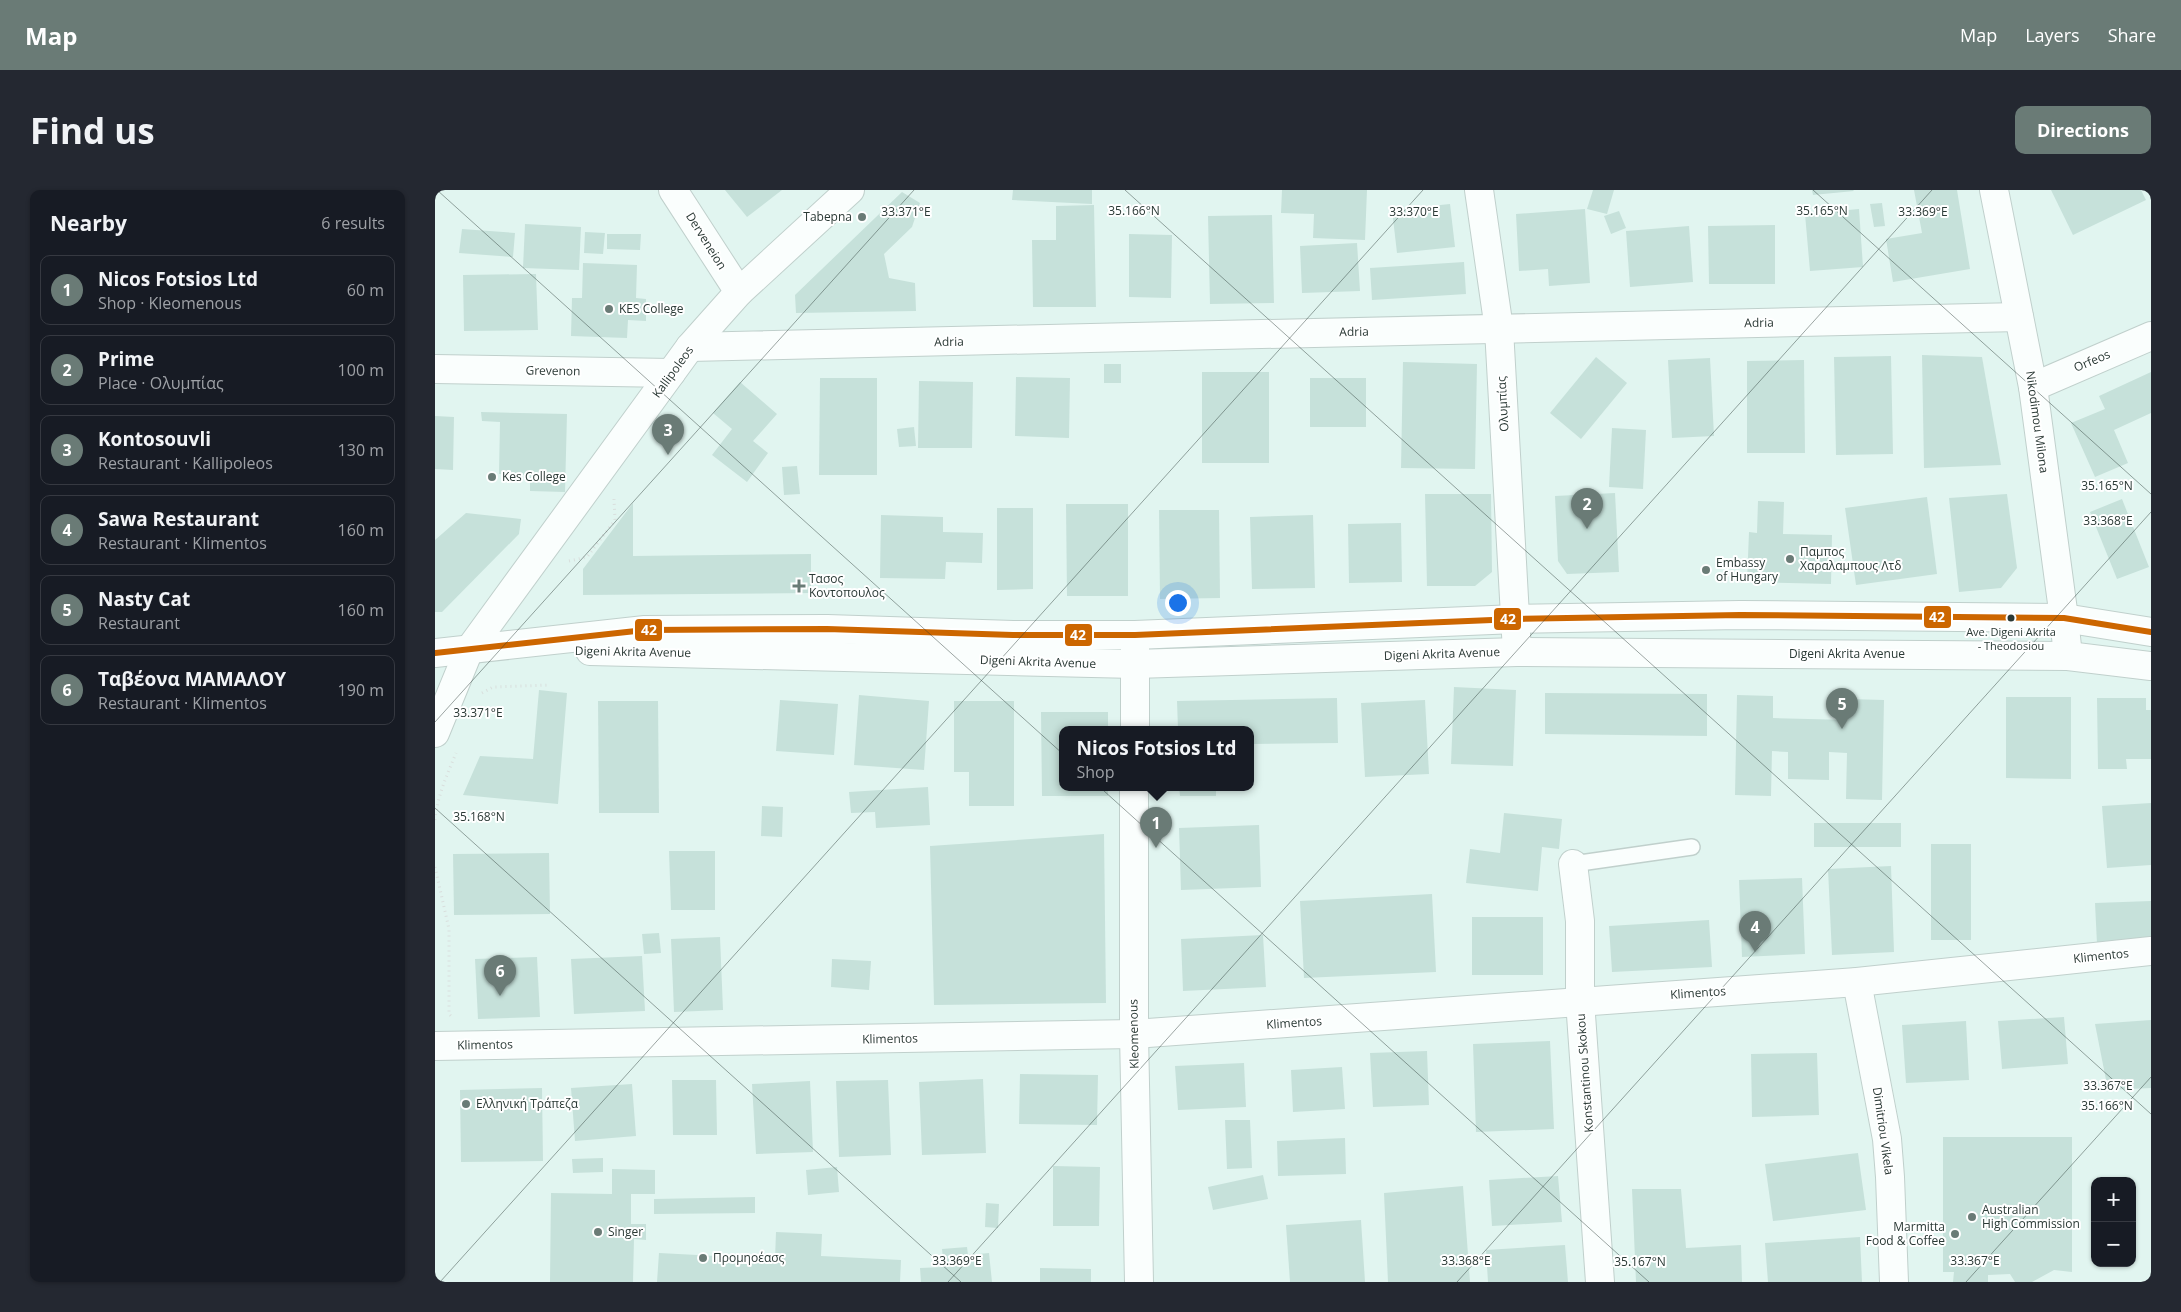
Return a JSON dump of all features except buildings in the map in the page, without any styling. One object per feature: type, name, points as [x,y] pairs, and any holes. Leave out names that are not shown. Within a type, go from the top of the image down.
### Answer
[{"type":"street","name":"Derveneion","points":[[673,190],[739,292]]},
{"type":"street","name":"Kallipoleos","points":[[435,734],[469,650],[690,347],[739,292],[850,190]]},
{"type":"street","name":"Ολυμπίας","points":[[1479,190],[1499,329],[1517,652]]},
{"type":"street","name":"Nikodimou Milona","points":[[1994,190],[2033,387],[2068,656]]},
{"type":"street","name":"Adria","points":[[690,347],[2019,317]]},
{"type":"street","name":"Orfeos","points":[[2033,387],[2151,336]]},
{"type":"street","name":"Grevenon","points":[[435,369],[671,374]]},
{"type":"street","name":"Digeni Akrita Avenue","points":[[469,650],[645,630],[827,629],[1013,635],[1135,635],[1516,619],[1740,615],[2064,618],[2151,632]]},
{"type":"street","points":[[1135,635],[1135,726]]},
{"type":"street","name":"Digeni Akrita Avenue","points":[[469,650],[664,652],[1107,664],[1517,652],[2068,656],[2151,666]]},
{"type":"street","points":[[435,653],[469,650]]},
{"type":"street","points":[[1107,664],[1121,675],[1135,694]]},
{"type":"street","name":"Kleomenous","points":[[1135,791],[1134,1034],[1139,1282]]},
{"type":"street","name":"Konstantinou Skokou","points":[[1573,864],[1580,921],[1580,1001],[1600,1282]]},
{"type":"street","name":"Klimentos","points":[[435,1046],[1134,1034],[1857,982],[2151,950]]},
{"type":"street","name":"Dimitriou Vikela","points":[[1857,982],[1887,1139],[1894,1282]]},
{"type":"lane","points":[[1573,864],[1692,847]]},
{"type":"path","points":[[477,699],[481,694],[493,687],[550,685]]},
{"type":"path","points":[[435,820],[436,809],[445,779],[459,745]]},
{"type":"path","points":[[435,867],[449,929],[449,1014],[456,1019]]},
{"type":"transit line","name":"42","points":[[435,653],[645,630],[827,629],[1013,635],[1135,635],[1516,619],[1740,615],[2064,618],[2151,632]]},
{"type":"place","name":"Tabepna","points":[[862,217]]},
{"type":"place","name":"KES College","points":[[609,309]]},
{"type":"place","name":"Kontosouvli","points":[[668,455]]},
{"type":"place","name":"Kes College","points":[[492,477]]},
{"type":"place","name":"Prime","points":[[1587,529]]},
{"type":"place","name":"Παμπος Χαραλαμπους Λτδ","points":[[1790,559]]},
{"type":"place","name":"Embassy of Hungary","points":[[1706,570]]},
{"type":"place","name":"Τασος Κοντοπουλος","points":[[799,586]]},
{"type":"place","name":"Ave. Digeni Akrita - Theodosiou","points":[[2011,618]]},
{"type":"place","name":"Nasty Cat","points":[[1842,729]]},
{"type":"place","name":"Nicos Fotsios Ltd","points":[[1156,848]]},
{"type":"place","name":"Sawa Restaurant","points":[[1755,952]]},
{"type":"place","name":"Ταβέονα ΜΑΜΑΛΟΥ","points":[[500,996]]},
{"type":"place","name":"Ελληνική Τράπεζα","points":[[466,1104]]},
{"type":"place","name":"Australian High Commission","points":[[1972,1217]]},
{"type":"place","name":"Singer","points":[[598,1232]]},
{"type":"place","name":"Marmitta Food & Coffee","points":[[1955,1234]]},
{"type":"place","name":"Προμηοέασς","points":[[703,1258]]}]
